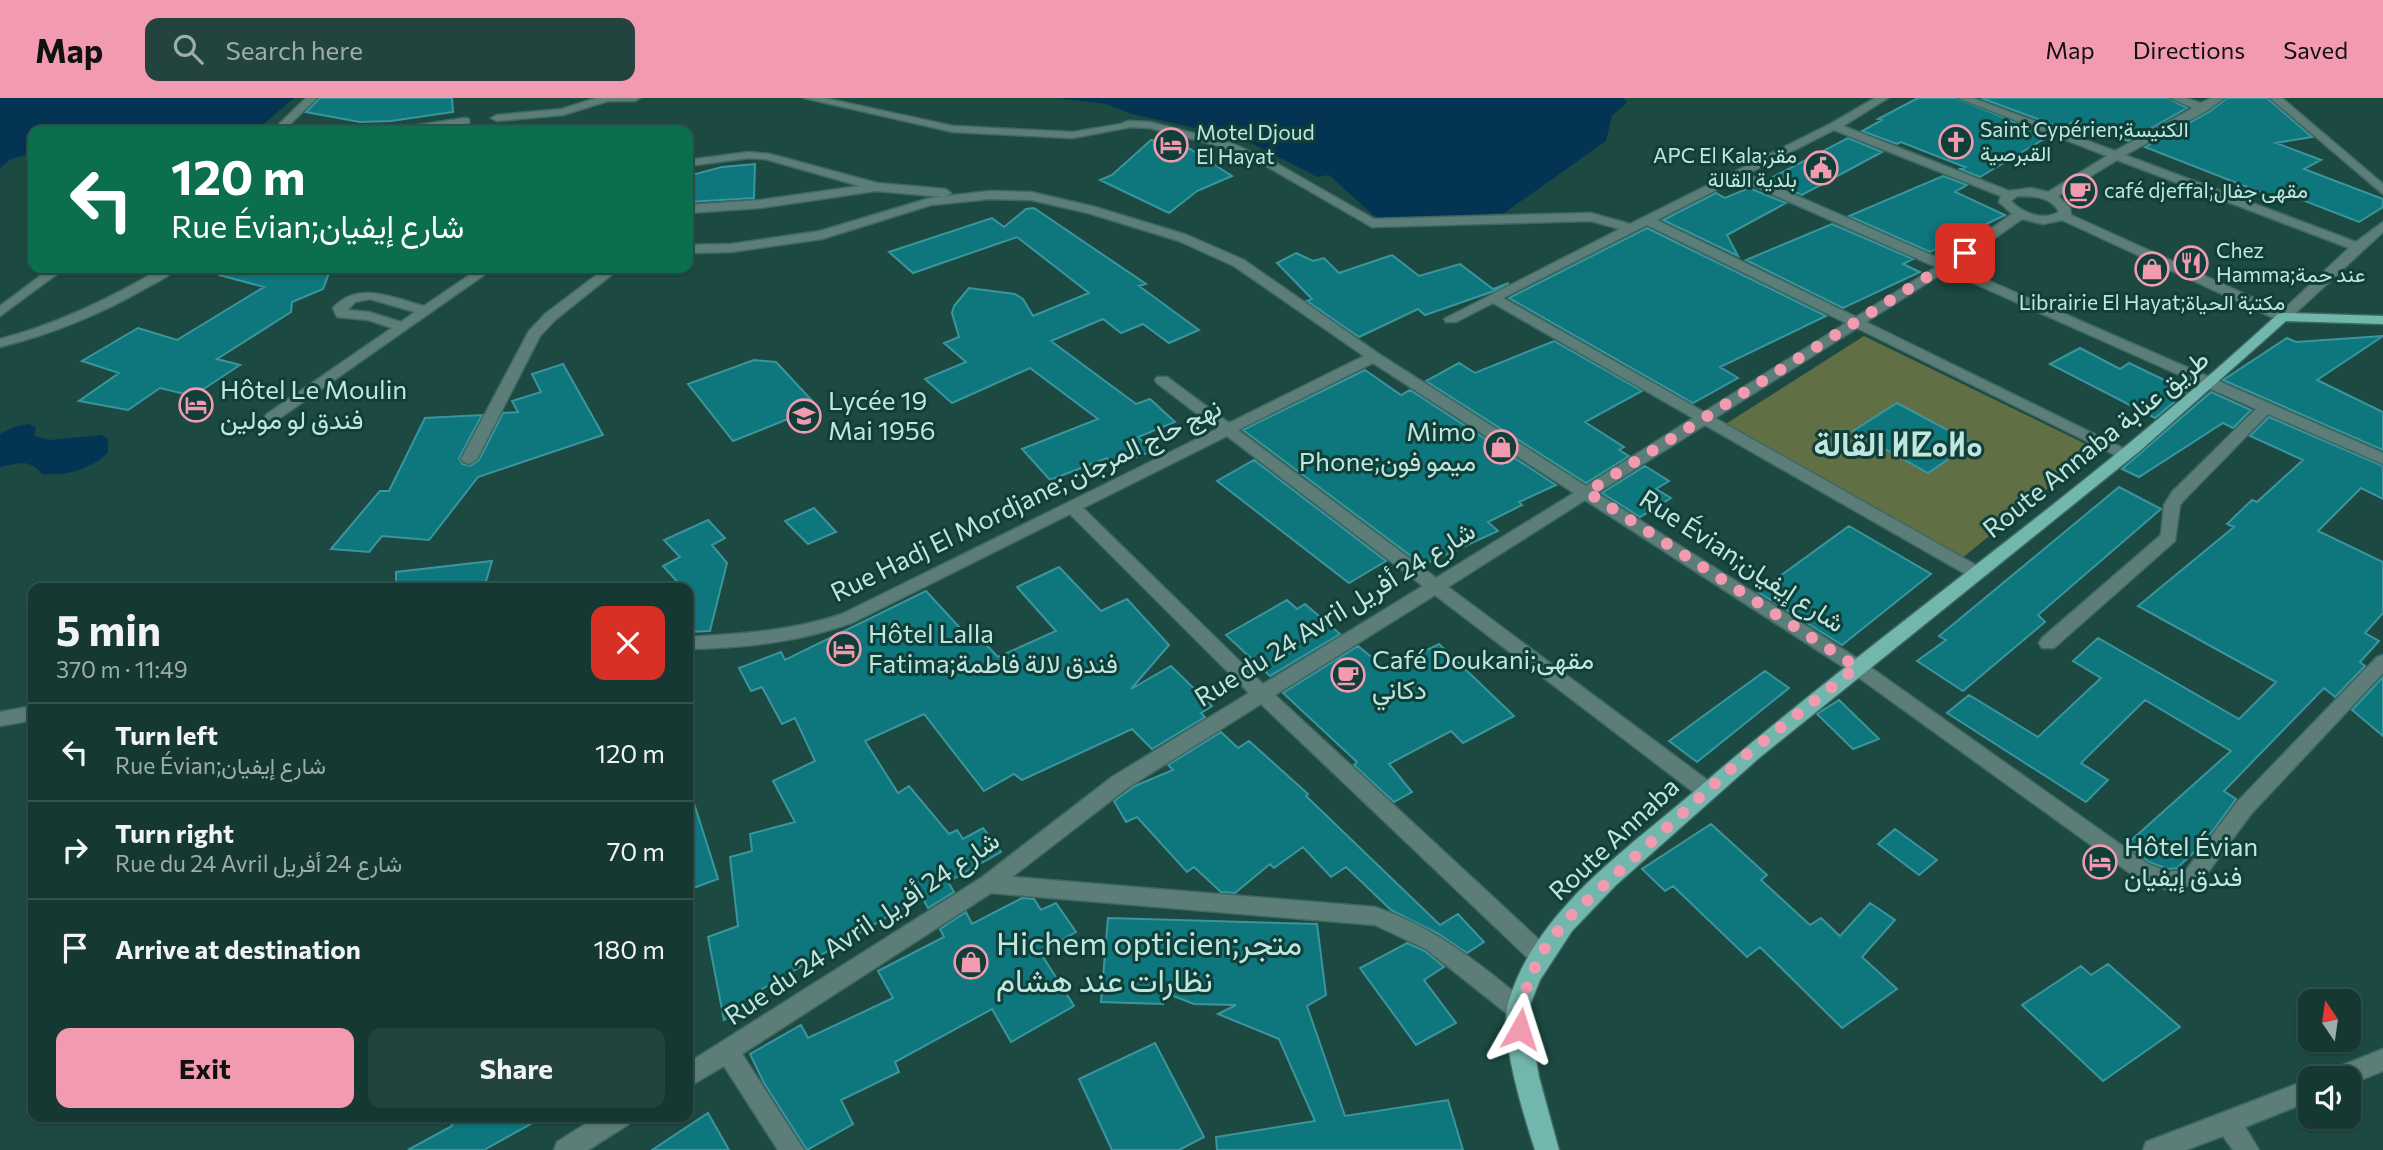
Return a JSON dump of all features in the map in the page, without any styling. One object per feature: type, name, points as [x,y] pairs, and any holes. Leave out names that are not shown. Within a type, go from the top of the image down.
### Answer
[{"type":"main road","points":[[2283,317],[2383,320]]},
{"type":"main road","name":"Route Annaba طريق عنابة","points":[[1857,667],[2213,384],[2283,317]]},
{"type":"main road","name":"Route Annaba","points":[[1547,1150],[1525,1069],[1518,1009],[1540,955],[1566,920],[1707,791],[1857,667]]},
{"type":"street","points":[[282,126],[312,98]]},
{"type":"street","points":[[497,118],[563,111],[607,99],[635,98]]},
{"type":"street","points":[[809,98],[953,129],[1065,135],[1125,127],[1128,124],[1150,125],[1227,145],[1270,164],[1372,223],[1591,217],[1632,228]]},
{"type":"street","points":[[1451,319],[1739,175],[1883,98]]},
{"type":"street","points":[[1963,98],[2356,246]]},
{"type":"street","points":[[2175,98],[2204,108]]},
{"type":"street","points":[[2049,197],[2219,98]]},
{"type":"street","points":[[2275,98],[2383,190]]},
{"type":"street","points":[[432,126],[465,121]]},
{"type":"street","points":[[1834,126],[2009,195],[2022,192],[2049,197],[2066,209],[2063,216]]},
{"type":"street","name":"Rue Évian;شارع إيفيان","points":[[693,162],[749,155],[766,156],[876,187],[1031,196],[1182,238],[1217,252],[1239,263],[1374,357],[1857,667],[2141,870],[2167,881],[2193,877],[2244,808],[2383,662]]},
{"type":"street","points":[[1739,175],[2383,459]]},
{"type":"street","name":"Rue Évian;شارع إيفيان","points":[[693,209],[773,202],[876,187]]},
{"type":"street","name":"Rue Évian;شارع إيفيان","points":[[693,249],[731,248],[822,235],[930,202],[990,195]]},
{"type":"street","points":[[2009,195],[2005,202],[2021,214],[2040,219],[2063,216],[2283,317],[2309,296],[2356,246],[2383,226]]},
{"type":"street","name":"Rue du 24 Avril شارع 24 أفريل","points":[[693,1073],[988,884],[1119,783],[1946,266],[2021,214]]},
{"type":"street","points":[[1647,220],[2126,455]]},
{"type":"street","points":[[0,312],[53,273]]},
{"type":"street","points":[[0,343],[31,336],[78,319],[162,273]]},
{"type":"street","points":[[272,417],[481,273]]},
{"type":"street","points":[[469,459],[534,334],[550,317],[607,273]]},
{"type":"street","points":[[401,326],[369,316],[342,314],[340,308],[351,299],[370,295],[425,312]]},
{"type":"street","points":[[1493,298],[1975,572]]},
{"type":"street","name":"Rue Hadj El Mordjane; نهج حاج المرجان","points":[[693,643],[764,640],[820,629],[903,593],[1374,357]]},
{"type":"street","points":[[1162,380],[1707,791]]},
{"type":"street","points":[[2049,643],[2169,537],[2172,505],[2178,496],[2266,407]]},
{"type":"street","points":[[1073,508],[1263,695],[1540,955]]},
{"type":"street","points":[[0,719],[28,714]]},
{"type":"street","points":[[988,884],[1375,916],[1400,923],[1440,944],[1518,1009]]},
{"type":"street","points":[[728,1052],[792,1150]]},
{"type":"street","points":[[2361,1069],[2383,1060]]},
{"type":"street","points":[[2155,1150],[2298,1095]]},
{"type":"street","points":[[566,1150],[611,1122]]},
{"type":"street","points":[[2228,1123],[2247,1150]]},
{"type":"green space","points":[[1864,336],[2096,449],[1961,559],[1724,425]]},
{"type":"water","points":[[0,98],[294,98],[261,126],[28,126],[28,154],[11,159],[0,168]]},
{"type":"water","points":[[1057,98],[1623,98],[1627,102],[1612,116],[1606,141],[1504,213],[1386,220],[1374,216],[1329,175],[1317,177],[1253,144],[1222,134],[1132,114],[1106,104]]},
{"type":"water","points":[[29,424],[36,427],[34,436],[50,440],[101,435],[108,439],[108,453],[85,468],[60,474],[42,474],[23,463],[0,467],[0,434],[13,427]]},
{"type":"building","points":[[320,98],[452,98],[453,112],[391,121],[360,122],[306,112]]},
{"type":"building","name":"Saint Cypérien;الكنيسة القبرصية","points":[[1918,98],[1956,98],[2049,136],[1980,177],[1960,169],[1965,167],[1901,142],[1897,144],[1862,131],[1882,120],[1878,119]]},
{"type":"building","points":[[1981,98],[2168,98],[2187,108],[2128,141],[2074,121],[2062,128]]},
{"type":"building","points":[[2227,98],[2267,98],[2312,137],[2276,143],[2321,160],[2304,169],[2383,199],[2383,207],[2359,222],[2284,193],[2275,198],[2145,147],[2209,112]]},
{"type":"building","name":"APC El Kala;مقر بلدية القالة","points":[[1848,138],[1882,152],[1802,195],[1767,180]]},
{"type":"building","points":[[1151,140],[1190,149],[1232,176],[1197,191],[1169,213],[1100,180],[1112,175]]},
{"type":"building","points":[[755,164],[754,198],[693,202],[693,175],[722,167]]},
{"type":"building","points":[[1943,176],[1967,185],[1955,192],[2005,215],[1930,252],[1849,216]]},
{"type":"building","points":[[1749,188],[1786,203],[1727,235],[1738,256],[1663,220],[1716,193],[1725,198]]},
{"type":"building","points":[[1034,208],[1146,284],[1139,286],[1199,330],[1169,343],[1143,324],[1121,333],[1103,319],[1051,341],[1136,404],[1150,399],[1175,422],[1138,437],[1152,451],[1115,466],[1107,458],[1050,480],[1022,449],[1098,419],[1030,368],[952,403],[925,379],[966,362],[944,343],[959,337],[952,313],[954,306],[969,288],[1015,294],[1023,299],[1033,316],[1089,293],[1017,237],[913,273],[889,252],[992,218],[1004,227],[1026,209]]},
{"type":"building","points":[[1832,224],[1913,259],[1903,264],[1920,272],[1843,308],[1746,260]]},
{"type":"building","points":[[1647,228],[1826,316],[1720,367],[1738,378],[1693,403],[1509,298]]},
{"type":"building","points":[[1296,253],[1313,261],[1324,258],[1339,273],[1392,255],[1419,276],[1460,264],[1493,289],[1509,283],[1494,291],[1425,315],[1418,309],[1359,337],[1307,301],[1312,299],[1277,263]]},
{"type":"building","points":[[329,273],[323,289],[292,302],[291,312],[217,359],[240,365],[193,396],[160,388],[128,410],[79,401],[119,373],[82,361],[138,328],[177,340],[264,287],[219,275]]},
{"type":"building","points":[[2383,336],[2317,380],[2383,412],[2383,450],[2223,380],[2287,338],[2296,342]]},
{"type":"building","points":[[1554,341],[1642,391],[1585,422],[1624,447],[1619,450],[1629,456],[1586,483],[1426,381],[1459,363],[1475,373]]},
{"type":"building","points":[[2080,348],[2120,369],[2129,363],[2187,391],[2155,418],[2050,364]]},
{"type":"building","points":[[754,360],[776,362],[818,407],[733,441],[688,384]]},
{"type":"building","points":[[563,364],[603,435],[478,477],[429,540],[382,536],[369,552],[331,549],[380,491],[389,491],[425,418],[482,415],[459,458],[462,464],[470,466],[479,460],[503,413],[518,412],[512,401],[541,392],[532,374]]},
{"type":"building","points":[[1365,370],[1401,395],[1410,390],[1556,485],[1519,502],[1522,505],[1488,522],[1498,531],[1423,565],[1243,430]]},
{"type":"building","points":[[2211,392],[2251,410],[2233,428],[2223,423],[2139,477],[2122,469]]},
{"type":"building","points":[[1897,403],[1972,443],[1928,473],[1853,431]]},
{"type":"building","points":[[2269,417],[2383,466],[2383,499],[2361,488],[2318,531],[2383,562],[2383,613],[2365,633],[2379,641],[2360,662],[2365,666],[2335,697],[2324,688],[2224,791],[2236,799],[2203,844],[2177,868],[2168,869],[2149,862],[2126,845],[2231,751],[2145,700],[2081,763],[2108,780],[2086,802],[1947,713],[1969,695],[2038,737],[2101,678],[2073,661],[2098,638],[2239,719],[2276,682],[2138,606],[2234,527],[2227,524],[2252,500],[2257,502],[2303,460],[2250,436]]},
{"type":"building","points":[[1254,460],[1386,561],[1349,583],[1217,481]]},
{"type":"building","points":[[1645,466],[1669,481],[1656,489],[1671,498],[1640,517],[1602,493]]},
{"type":"building","points":[[2119,487],[2161,509],[2038,615],[2045,622],[1963,691],[1917,661],[1946,640],[1939,636]]},
{"type":"building","points":[[814,508],[836,532],[808,544],[785,521]]},
{"type":"building","points":[[708,520],[725,538],[712,545],[727,563],[710,631],[693,632],[693,583],[678,583],[663,566],[680,557],[664,540]]},
{"type":"building","points":[[1849,526],[1931,574],[1842,645],[1758,592]]},
{"type":"building","points":[[492,561],[485,583],[396,583],[396,572]]},
{"type":"building","points":[[1059,567],[1101,611],[1127,599],[1169,645],[1131,689],[1171,666],[1212,706],[1201,713],[1205,717],[1152,749],[1132,729],[1022,780],[1014,774],[984,791],[924,714],[865,741],[898,793],[909,786],[949,834],[957,830],[963,839],[983,828],[1001,852],[948,882],[954,892],[928,908],[922,897],[762,989],[765,994],[724,1020],[708,937],[738,926],[730,857],[752,851],[750,834],[795,822],[773,781],[815,761],[795,718],[782,724],[762,687],[751,691],[739,668],[781,652],[785,660],[926,591],[972,641],[979,637],[998,657],[1056,631],[1017,587]]},
{"type":"building","points":[[1287,600],[1297,609],[1305,604],[1340,634],[1270,676],[1226,635]]},
{"type":"building","points":[[1439,644],[1514,716],[1463,743],[1451,731],[1389,764],[1412,792],[1394,802],[1354,765],[1357,762],[1283,693],[1358,646],[1387,670]]},
{"type":"building","points":[[1765,671],[1789,688],[1697,762],[1669,741]]},
{"type":"building","points":[[2383,677],[2383,736],[2352,710]]},
{"type":"building","points":[[1839,700],[1879,739],[1853,749],[1817,714]]},
{"type":"building","points":[[1221,732],[1238,748],[1249,741],[1308,794],[1306,796],[1440,925],[1458,914],[1484,942],[1467,953],[1437,933],[1391,910],[1346,867],[1331,877],[1303,847],[1274,868],[1270,864],[1235,893],[1221,892],[1194,867],[1187,872],[1137,817],[1126,822],[1114,801],[1135,786],[1173,770],[1168,765]]},
{"type":"building","points":[[693,800],[718,879],[693,888]]},
{"type":"building","points":[[1711,824],[1767,875],[1761,880],[1810,925],[1821,918],[1840,936],[1870,903],[1895,920],[1862,957],[1897,989],[1842,1028],[1760,947],[1747,957],[1673,886],[1665,891],[1642,869]]},
{"type":"building","points":[[1895,829],[1937,860],[1919,875],[1878,844]]},
{"type":"building","points":[[1022,898],[1034,899],[1041,910],[1056,903],[1076,932],[1040,952],[1074,1006],[1011,1042],[992,1009],[895,1062],[899,1072],[841,1100],[853,1124],[807,1150],[764,1083],[750,1054],[801,1025],[808,1038],[893,998],[878,971],[944,937],[940,929],[966,912],[972,924]]},
{"type":"building","points":[[1108,918],[1317,924],[1326,995],[1307,1006],[1345,1116],[1448,1100],[1463,1150],[1217,1150],[1216,1137],[1315,1121],[1279,1039],[1218,1014],[1236,1005],[1194,1004],[1163,992],[1163,1004],[1101,1002]]},
{"type":"building","points":[[1407,943],[1425,951],[1444,967],[1424,980],[1456,1023],[1416,1045],[1360,968]]},
{"type":"building","points":[[2108,964],[2180,1027],[2103,1081],[2022,1005],[2081,966],[2091,975]]},
{"type":"building","points":[[1155,1043],[1204,1137],[1179,1150],[1112,1150],[1079,1079]]},
{"type":"building","points":[[708,1113],[729,1150],[652,1150]]},
{"type":"building","points":[[451,1122],[534,1122],[484,1150],[408,1150],[452,1126]]},
{"type":"place","name":"Saint Cypérien;الكنيسة القبرصية","points":[[1956,142]]},
{"type":"place","name":"Motel Djoud El Hayat","points":[[1171,145]]},
{"type":"place","name":"APC El Kala;مقر بلدية القالة","points":[[1821,168]]},
{"type":"place","name":"café djeffal;مقهى جفال","points":[[2080,191]]},
{"type":"place","name":"Chez Hamma;عند حمة","points":[[2191,263]]},
{"type":"place","name":"Librairie El Hayat;مكتبة الحياة","points":[[2152,269]]},
{"type":"place","name":"Hôtel Le Moulin فندق لو مولين","points":[[196,405]]},
{"type":"place","name":"Lycée 19 Mai 1956","points":[[804,416]]},
{"type":"place","name":"Mimo Phone;ميمو فون","points":[[1501,447]]},
{"type":"place","name":"Hôtel Lalla Fatima;فندق لالة فاطمة","points":[[844,649]]},
{"type":"place","name":"Café Doukani;مقهى دكاني","points":[[1348,675]]},
{"type":"place","name":"Hôtel Évian فندق إيفيان","points":[[2100,862]]},
{"type":"place","name":"Hichem opticien;متجر نظارات عند هشام","points":[[971,962]]},
{"type":"district","name":"القالة ⵍⵇⴰⵍⴰ","points":[[1898,444]]},
{"type":"route","points":[[1520,1029],[1518,1009],[1540,955],[1566,920],[1746,755],[1857,667],[1587,492],[1965,253]]}]
